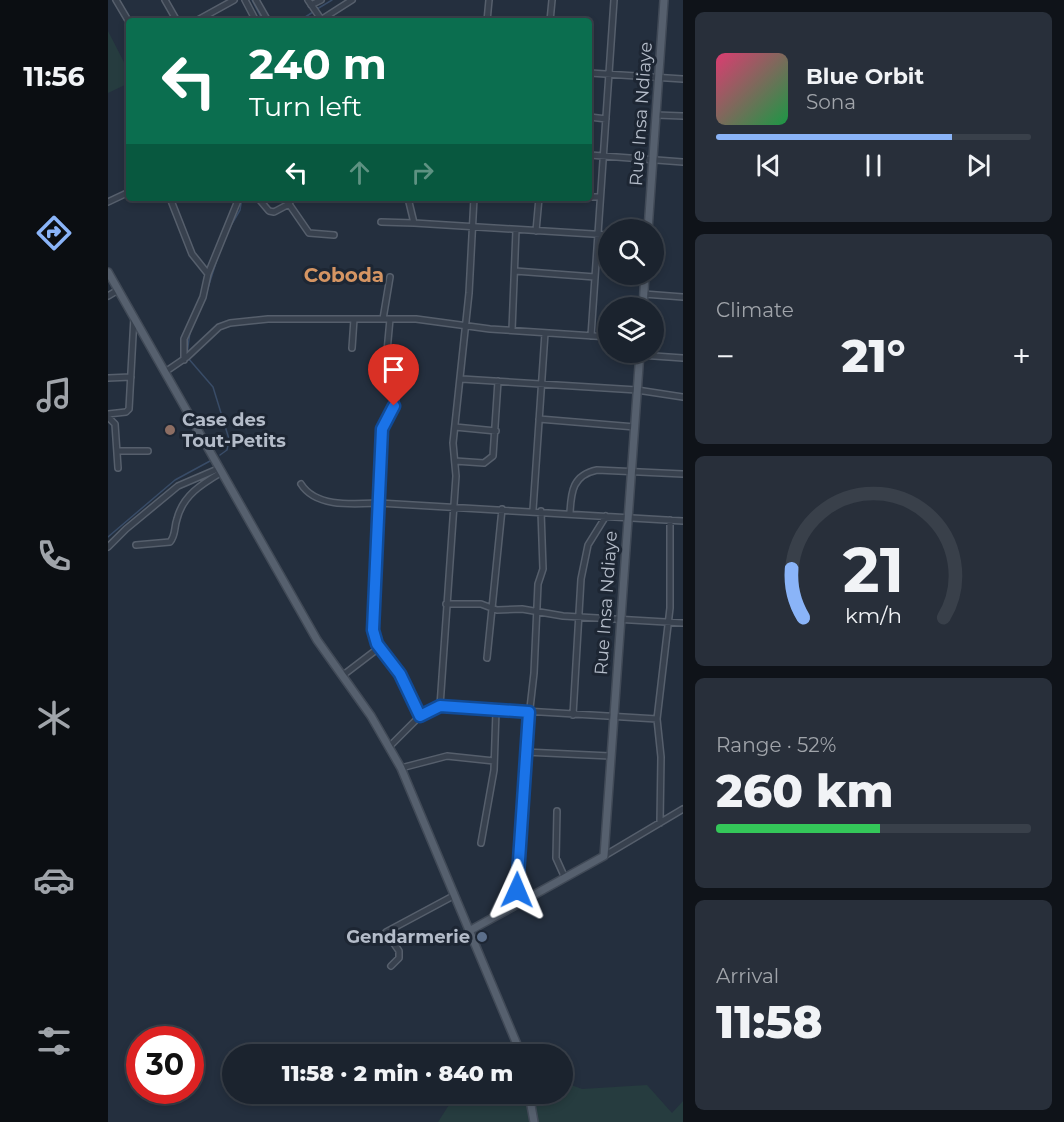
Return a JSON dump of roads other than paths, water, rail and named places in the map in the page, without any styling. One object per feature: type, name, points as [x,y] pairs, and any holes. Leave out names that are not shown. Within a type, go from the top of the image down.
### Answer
[{"type":"main road","name":"Rue Insa Ndiaye","points":[[649,219],[664,0]]},
{"type":"main road","points":[[108,272],[317,640],[401,768],[517,1044]]},
{"type":"main road","points":[[644,285],[644,297]]},
{"type":"main road","name":"Rue Insa Ndiaye","points":[[604,856],[640,363]]},
{"type":"main road","points":[[469,931],[604,856]]},
{"type":"main road","points":[[531,1104],[534,1122]]},
{"type":"street","points":[[116,0],[127,18]]},
{"type":"street","points":[[165,0],[175,18]]},
{"type":"street","points":[[201,18],[234,0]]},
{"type":"street","points":[[245,0],[254,18]]},
{"type":"street","points":[[256,0],[266,18]]},
{"type":"street","points":[[319,18],[310,3],[321,0]]},
{"type":"street","points":[[323,18],[352,0]]},
{"type":"street","points":[[487,18],[489,0]]},
{"type":"street","points":[[550,18],[552,0]]},
{"type":"street","points":[[599,219],[614,0]]},
{"type":"street","points":[[592,73],[683,79]]},
{"type":"street","points":[[656,115],[683,116]]},
{"type":"street","points":[[592,117],[606,119]]},
{"type":"street","points":[[592,155],[683,162]]},
{"type":"street","points":[[108,202],[126,193]]},
{"type":"street","points":[[592,197],[600,197]]},
{"type":"street","points":[[171,201],[192,254],[208,274]]},
{"type":"street","points":[[184,360],[184,339],[206,288],[208,274],[237,201]]},
{"type":"street","points":[[261,201],[272,212],[291,201],[309,233],[334,235]]},
{"type":"street","points":[[409,201],[414,223]]},
{"type":"street","points":[[440,706],[452,507],[456,476],[455,427],[462,380],[474,201]]},
{"type":"street","points":[[536,231],[539,201]]},
{"type":"street","points":[[381,222],[598,234],[591,336]]},
{"type":"street","points":[[512,330],[516,230]]},
{"type":"street","points":[[515,271],[595,277]]},
{"type":"street","points":[[390,277],[386,373],[398,392],[391,413],[382,429],[373,630],[380,647],[400,674],[420,716]]},
{"type":"street","points":[[108,296],[118,290]]},
{"type":"street","points":[[644,294],[683,297]]},
{"type":"street","points":[[118,468],[115,424],[108,415],[128,411],[134,317]]},
{"type":"street","points":[[165,372],[184,360],[211,332],[230,323],[278,318],[426,320],[466,326],[598,336]]},
{"type":"street","points":[[352,348],[354,319]]},
{"type":"street","points":[[533,510],[545,333]]},
{"type":"street","points":[[664,356],[683,358]]},
{"type":"street","points":[[108,378],[131,378]]},
{"type":"street","points":[[462,380],[638,390],[683,397]]},
{"type":"street","points":[[455,461],[484,463],[493,456],[498,381]]},
{"type":"street","points":[[540,419],[634,427]]},
{"type":"street","points":[[455,427],[496,431]]},
{"type":"street","points":[[117,451],[148,451]]},
{"type":"street","points":[[136,544],[170,542],[178,514],[187,498],[195,489],[221,470]]},
{"type":"street","points":[[108,547],[178,486],[221,470]]},
{"type":"street","points":[[570,513],[572,488],[580,477],[597,470],[683,474]]},
{"type":"street","points":[[301,484],[307,494],[339,505],[379,503],[533,510],[683,521]]},
{"type":"street","points":[[487,658],[492,630],[490,608],[502,509]]},
{"type":"street","points":[[519,904],[517,863],[538,584],[543,569],[541,511]]},
{"type":"street","points":[[573,715],[581,616],[580,596],[588,545],[606,516]]},
{"type":"street","points":[[660,823],[661,757],[657,719],[669,621],[670,520]]},
{"type":"street","points":[[446,604],[481,604],[490,608],[522,609],[537,613],[683,623]]},
{"type":"street","points":[[342,676],[380,647]]},
{"type":"street","points":[[389,747],[420,716],[440,706],[657,719]]},
{"type":"street","points":[[481,843],[494,760],[496,711]]},
{"type":"street","points":[[525,752],[610,756]]},
{"type":"street","points":[[401,768],[447,756],[494,760]]},
{"type":"street","points":[[604,856],[683,809]]},
{"type":"street","points":[[557,811],[556,858],[565,878]]},
{"type":"street","points":[[391,966],[400,954],[386,932],[411,916],[455,895]]},
{"type":"waterway","points":[[252,0],[261,18]]},
{"type":"waterway","points":[[317,9],[332,0]]},
{"type":"waterway","points":[[304,18],[313,12]]},
{"type":"waterway","points":[[230,227],[240,210],[242,201]]},
{"type":"waterway","points":[[207,291],[219,253]]},
{"type":"waterway","points":[[187,354],[190,332]]},
{"type":"waterway","points":[[188,358],[213,387],[229,439],[227,450],[220,455]]},
{"type":"waterway","points":[[108,537],[175,480],[210,461]]},
{"type":"place","name":"Case des Tout-Petits","points":[[170,430]]},
{"type":"place","name":"Gendarmerie","points":[[482,937]]},
{"type":"district","name":"Coboda","points":[[344,275]]}]
